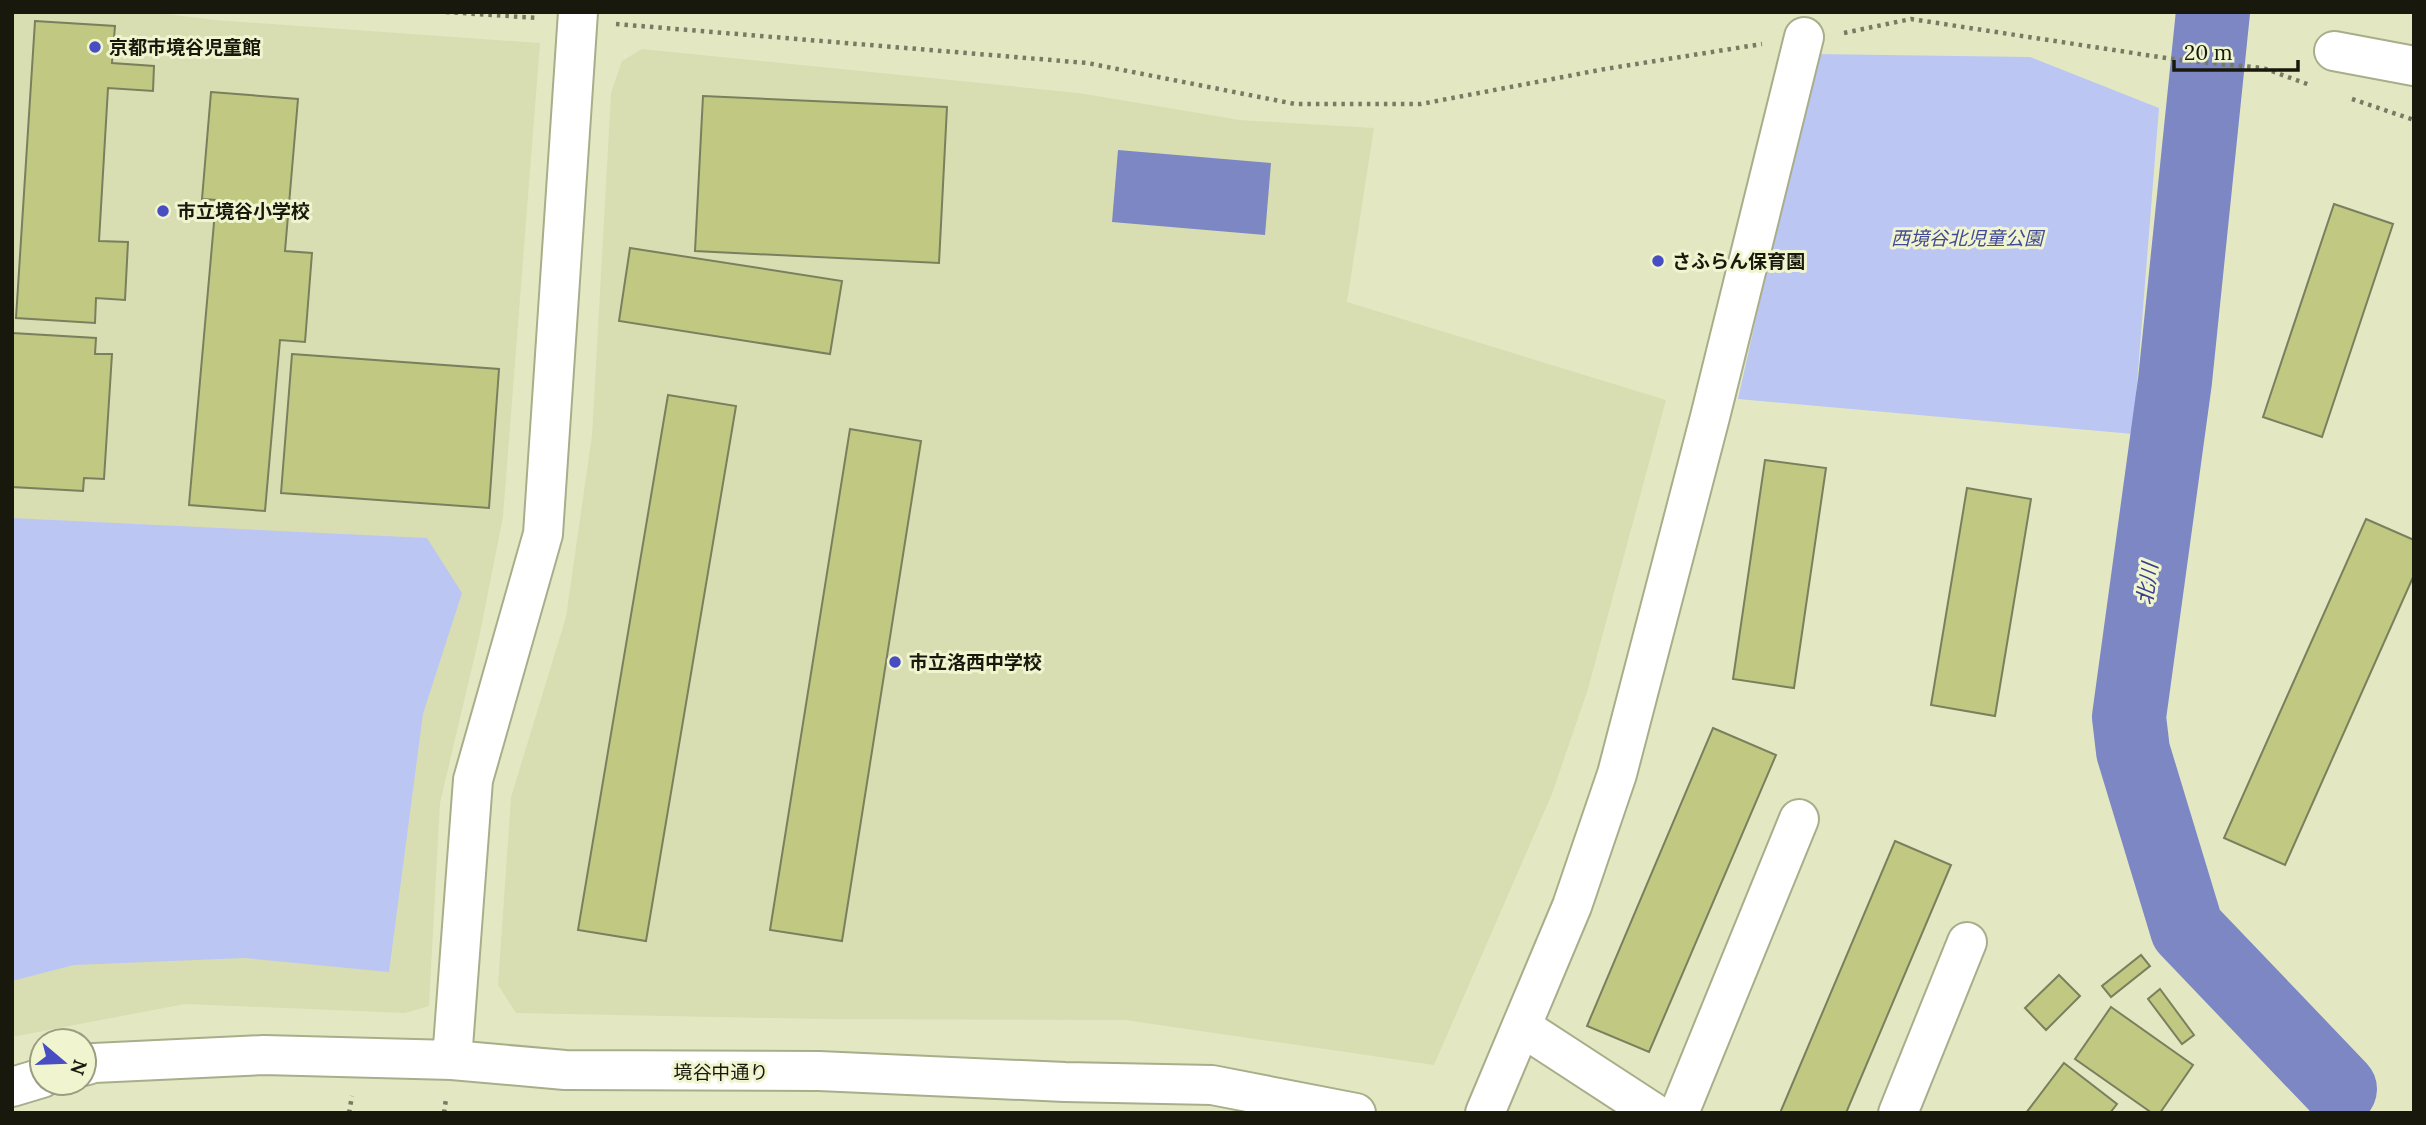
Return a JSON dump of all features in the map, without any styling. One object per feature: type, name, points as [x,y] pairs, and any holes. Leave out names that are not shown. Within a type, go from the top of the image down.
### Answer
[{"type":"street","points":[[452,1060],[473,780],[543,534],[578,16]]},
{"type":"street","points":[[1485,1113],[1572,906],[1617,774],[1707,430],[1804,37]]},
{"type":"street","points":[[2334,51],[2414,66]]},
{"type":"street","points":[[1679,1113],[1799,819]]},
{"type":"street","points":[[1898,1113],[1966,942]]},
{"type":"street","points":[[1522,1027],[1654,1113]]},
{"type":"street","name":"境谷中通り","points":[[98,1063],[264,1055],[452,1060],[565,1070],[819,1071],[1065,1082],[1212,1085],[1356,1113]]},
{"type":"path","points":[[446,12],[578,16],[1087,63],[1296,104],[1421,104],[1605,69],[1843,33],[1911,19],[2179,60],[2263,68]]},
{"type":"path","points":[[349,1113],[353,1090]]},
{"type":"shaded area","points":[[12,12],[151,12],[214,20],[540,43],[503,517],[479,638],[440,803],[429,1006],[405,1013],[185,1004],[64,1027],[28,1027],[28,1034],[12,1037]]},
{"type":"shaded area","points":[[642,49],[1079,93],[1240,120],[1374,128],[1347,302],[1666,400],[1588,689],[1552,794],[1434,1065],[1125,1020],[819,1019],[516,1013],[498,985],[511,797],[566,617],[592,435],[611,93],[622,61]]},
{"type":"shaded area","points":[[1118,150],[1271,163],[1265,235],[1112,222]]},
{"type":"green space","name":"西境谷北児童公園","points":[[1815,54],[2030,57],[2159,108],[2133,434],[1738,399]]},
{"type":"green space","points":[[12,518],[427,538],[462,593],[423,714],[389,972],[245,958],[74,965],[12,981]]},
{"type":"building","points":[[35,21],[115,26],[112,63],[154,66],[153,91],[108,88],[99,241],[128,242],[125,300],[96,298],[95,323],[16,318]]},
{"type":"building","points":[[211,92],[298,99],[285,251],[312,253],[305,342],[280,340],[265,511],[189,505],[216,200],[202,199]]},
{"type":"building","points":[[703,96],[947,107],[939,263],[695,251]]},
{"type":"building","points":[[2334,204],[2393,224],[2322,437],[2263,417]]},
{"type":"building","points":[[630,248],[842,281],[830,354],[619,321]]},
{"type":"building","points":[[12,333],[96,338],[95,354],[112,354],[104,479],[84,478],[83,491],[12,487]]},
{"type":"building","points":[[292,354],[499,369],[489,508],[281,493]]},
{"type":"building","points":[[668,395],[736,406],[646,941],[578,930]]},
{"type":"building","points":[[850,429],[921,441],[842,941],[770,930]]},
{"type":"building","points":[[1765,460],[1826,468],[1794,688],[1733,679]]},
{"type":"building","points":[[1967,488],[2031,499],[1995,716],[1931,705]]},
{"type":"building","points":[[2366,519],[2414,540],[2414,575],[2285,865],[2224,838]]},
{"type":"building","points":[[1713,728],[1776,755],[1649,1052],[1587,1026]]},
{"type":"building","points":[[1895,841],[1951,865],[1846,1113],[1780,1113]]},
{"type":"building","points":[[2141,955],[2150,966],[2111,997],[2102,986]]},
{"type":"building","points":[[2059,975],[2080,996],[2046,1030],[2025,1008]]},
{"type":"building","points":[[2160,989],[2194,1035],[2182,1044],[2148,999]]},
{"type":"building","points":[[2111,1007],[2193,1065],[2160,1113],[2152,1113],[2075,1059]]},
{"type":"building","points":[[2064,1063],[2117,1104],[2110,1113],[2026,1113]]},
{"type":"waterway","name":"北川","points":[[2213,12],[2175,381],[2129,717],[2133,751],[2187,929],[2340,1089]]},
{"type":"place","name":"京都市境谷児童館","points":[[95,47]]},
{"type":"place","name":"市立境谷小学校","points":[[163,211]]},
{"type":"place","name":"さふらん保育園","points":[[1658,261]]},
{"type":"place","name":"市立洛西中学校","points":[[895,662]]}]
